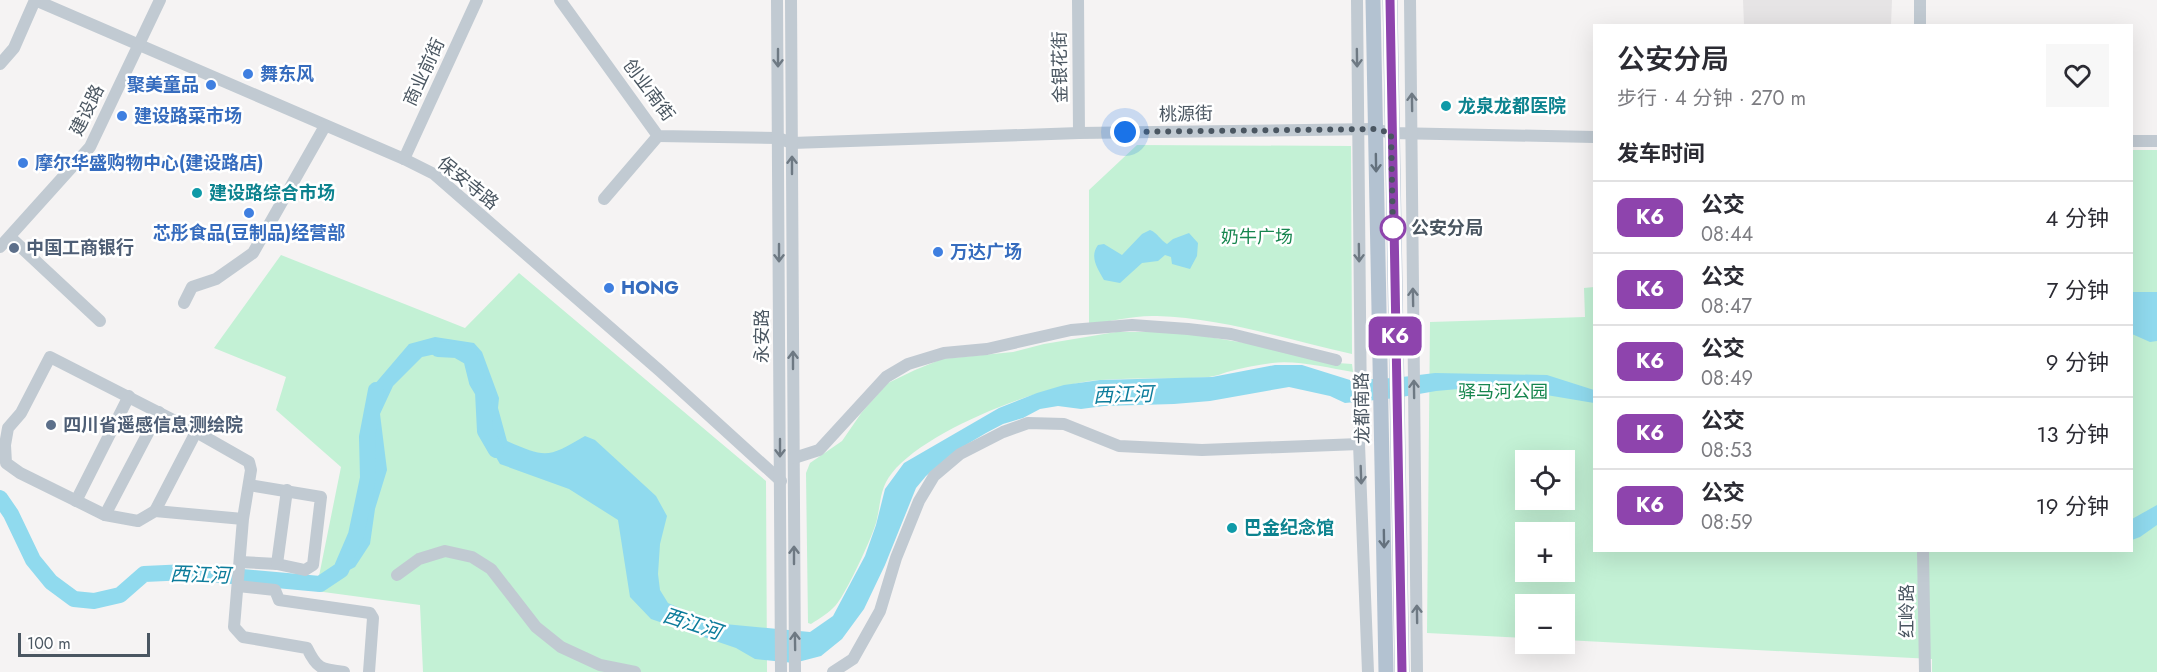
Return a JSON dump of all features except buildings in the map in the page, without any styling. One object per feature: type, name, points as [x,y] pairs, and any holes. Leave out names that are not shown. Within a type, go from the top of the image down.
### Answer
[{"type":"main road","name":"龙都南路","points":[[1373,0],[1380,351],[1389,417],[1402,672]]},
{"type":"main road","name":"龙都南路","points":[[1386,672],[1389,417],[1396,352],[1390,0]]},
{"type":"street","name":"保安寺路","points":[[35,0],[434,174],[660,371],[781,481]]},
{"type":"street","points":[[0,64],[14,48],[35,0]]},
{"type":"street","name":"建设路","points":[[0,247],[90,147],[160,0]]},
{"type":"street","name":"商业前街","points":[[404,159],[477,0]]},
{"type":"street","name":"创业南街","points":[[561,0],[658,136],[778,138]]},
{"type":"street","name":"永安路","points":[[777,0],[781,481],[779,518],[788,613],[781,671]]},
{"type":"street","points":[[791,0],[794,458],[788,613],[795,671]]},
{"type":"street","name":"金银花街","points":[[1078,0],[1079,133]]},
{"type":"street","points":[[1357,0],[1361,416],[1359,444],[1368,672]]},
{"type":"street","points":[[1410,0],[1418,672]]},
{"type":"street","points":[[1920,0],[1920,24]]},
{"type":"street","points":[[184,303],[192,287],[216,279],[253,253],[325,126]]},
{"type":"street","name":"桃源街","points":[[778,138],[792,143],[1079,133],[1358,129],[1375,129],[1391,133],[1593,137]]},
{"type":"street","points":[[604,199],[658,136]]},
{"type":"street","points":[[2133,141],[2157,141]]},
{"type":"street","points":[[10,237],[100,321]]},
{"type":"street","points":[[794,458],[819,450],[886,377],[908,364],[944,353],[987,349],[1071,330],[1132,325],[1188,329],[1231,334],[1336,360]]},
{"type":"street","points":[[196,432],[155,511],[138,521],[105,515],[20,473],[6,463],[4,426],[21,412],[50,357],[129,396],[196,432],[249,462],[251,470],[243,519],[234,627],[243,637],[307,648],[315,664],[325,670],[344,672]]},
{"type":"street","points":[[76,501],[129,396]]},
{"type":"street","points":[[105,515],[159,412]]},
{"type":"street","points":[[833,672],[853,659],[880,611],[919,501],[934,476],[960,454],[1003,432],[1028,423],[1064,424],[1119,446],[1202,450],[1359,444]]},
{"type":"street","points":[[239,575],[277,564],[305,570],[313,565],[321,497],[249,485]]},
{"type":"street","points":[[277,564],[287,490]]},
{"type":"street","points":[[155,511],[243,519]]},
{"type":"street","points":[[397,575],[419,559],[445,551],[472,557],[491,569],[536,627],[561,647],[600,665],[635,672]]},
{"type":"street","name":"红岭路","points":[[1923,552],[1925,672]]},
{"type":"street","points":[[239,575],[275,590],[279,600],[370,613],[373,618],[369,672]]},
{"type":"shaded area","points":[[1743,0],[1892,0],[1891,24],[1744,24]]},
{"type":"green space","name":"奶牛广场","points":[[1137,145],[1351,146],[1352,354],[1255,330],[1182,318],[1140,316],[1089,325],[1089,190]]},
{"type":"green space","name":"驿马河公园","points":[[2133,150],[2157,150],[2157,672],[1932,672],[1932,659],[1575,641],[1575,594],[1515,594],[1515,637],[1427,633],[1430,322],[1585,317],[1584,288],[1593,287],[1593,552],[2133,552]]},
{"type":"green space","points":[[281,255],[465,328],[519,273],[766,481],[767,672],[423,672],[420,605],[316,591],[341,467],[276,410],[286,377],[214,348]]},
{"type":"green space","points":[[1116,332],[1178,332],[1270,347],[1323,362],[1352,364],[1353,372],[1282,362],[1209,377],[1100,380],[1077,383],[1019,400],[959,425],[932,440],[892,473],[883,489],[871,537],[846,590],[836,605],[811,624],[808,623],[806,473],[810,463],[842,441],[862,412],[888,383],[942,359],[1013,352],[1044,344]]},
{"type":"water","points":[[1150,230],[1167,244],[1189,233],[1198,243],[1197,256],[1190,269],[1172,264],[1171,257],[1165,255],[1158,261],[1142,263],[1120,283],[1104,280],[1094,258],[1098,245],[1104,244],[1122,255],[1142,234]]},
{"type":"water","points":[[2133,292],[2157,292],[2157,341],[2150,342],[2133,334]]},
{"type":"water","points":[[435,337],[474,343],[482,352],[499,398],[498,408],[507,441],[539,453],[547,453],[563,448],[585,436],[595,440],[656,496],[667,516],[660,544],[658,574],[660,590],[668,603],[714,623],[810,632],[833,616],[865,556],[885,489],[904,463],[999,408],[1064,385],[1100,380],[1212,377],[1275,365],[1302,365],[1350,380],[1435,373],[1547,375],[1593,390],[1593,403],[1492,386],[1345,403],[1330,396],[1289,387],[1210,401],[1081,409],[1058,406],[1040,409],[986,433],[954,452],[926,476],[916,488],[885,565],[864,609],[842,639],[821,656],[794,663],[755,659],[736,648],[651,619],[630,597],[618,520],[569,489],[500,464],[486,440],[486,403],[464,352],[445,352],[422,357],[393,386],[380,414],[387,470],[375,509],[370,544],[355,567],[338,576],[358,541],[355,521],[366,486],[374,385],[409,344]]},
{"type":"water","points":[[2157,505],[2157,525],[2133,540],[2133,518]]},
{"type":"waterway","name":"西江河","points":[[438,349],[457,350],[471,358],[477,382],[483,392],[485,431],[496,450]]},
{"type":"waterway","name":"西江河","points":[[0,498],[11,514],[33,560],[51,582],[74,599],[94,601],[120,595],[144,574],[188,572],[320,584],[341,570],[356,535],[368,478],[367,437],[376,390]]},
{"type":"bus line","name":"K6","points":[[1390,0],[1402,672]]},
{"type":"place","name":"舞东风","points":[[248,74]]},
{"type":"place","name":"聚美童品","points":[[211,85]]},
{"type":"place","name":"龙泉龙都医院","points":[[1446,106]]},
{"type":"place","name":"建设路菜市场","points":[[122,116]]},
{"type":"place","name":"摩尔华盛购物中心(建设路店)","points":[[23,163]]},
{"type":"place","name":"建设路综合市场","points":[[197,193]]},
{"type":"place","name":"芯彤食品(豆制品)经营部","points":[[249,213]]},
{"type":"place","name":"公安分局","points":[[1393,228]]},
{"type":"place","name":"中国工商银行","points":[[14,248]]},
{"type":"place","name":"万达广场","points":[[938,252]]},
{"type":"place","name":"HONG","points":[[609,288]]},
{"type":"place","name":"四川省遥感信息测绘院","points":[[51,425]]},
{"type":"place","name":"巴金纪念馆","points":[[1232,528]]},
{"type":"route","points":[[1125,132],[1375,129],[1391,133],[1393,228]]}]
